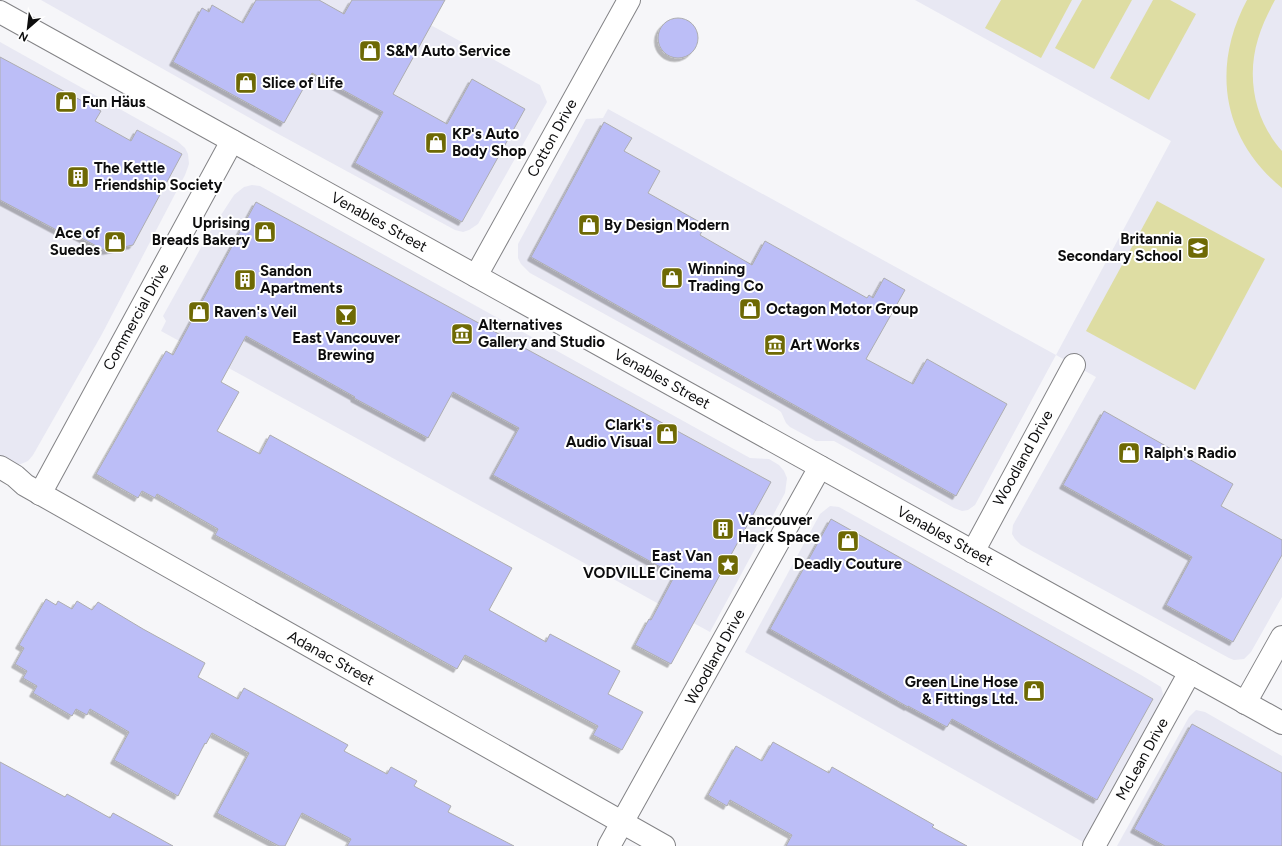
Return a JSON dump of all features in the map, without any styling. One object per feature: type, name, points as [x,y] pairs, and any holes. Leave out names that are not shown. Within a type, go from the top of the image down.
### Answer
[{"type":"street","name":"Cotton Drive","points":[[476,276],[629,0]]},
{"type":"street","name":"Venables Street","points":[[0,12],[1282,723]]},
{"type":"street","name":"Commercial Drive","points":[[40,494],[232,141]]},
{"type":"street","name":"Woodland Drive","points":[[973,552],[1074,365]]},
{"type":"street","name":"Adanac Street","points":[[0,467],[16,476],[25,485],[40,494],[664,846]]},
{"type":"street","name":"Woodland Drive","points":[[609,846],[820,467]]},
{"type":"street","points":[[1245,703],[1282,637]]},
{"type":"street","name":"McLean Drive","points":[[1094,846],[1190,672]]},
{"type":"shaded area","points":[[41,0],[385,0],[540,85],[547,102],[478,224],[463,232],[455,230],[271,130]]},
{"type":"shaded area","name":"Britannia Secondary School","points":[[915,0],[1282,0],[1282,597],[1251,652],[1244,659],[1234,660],[1229,658],[1021,545],[1012,534],[1013,525],[1096,377],[1056,355],[1171,141]]},
{"type":"shaded area","points":[[1001,0],[1072,0],[1041,58],[985,28]]},
{"type":"shaded area","points":[[1082,0],[1132,0],[1094,69],[1055,48]]},
{"type":"shaded area","points":[[1153,0],[1170,0],[1196,14],[1149,100],[1110,78]]},
{"type":"shaded area","points":[[1247,0],[1275,0],[1261,29],[1254,54],[1253,84],[1259,113],[1265,126],[1282,151],[1282,188],[1262,169],[1246,147],[1235,125],[1228,101],[1226,76],[1229,51],[1236,25]]},
{"type":"shaded area","points":[[0,42],[177,141],[185,148],[188,154],[189,164],[185,175],[102,334],[33,455],[28,461],[21,464],[12,465],[0,460]]},
{"type":"shaded area","points":[[608,109],[1056,355],[975,505],[968,510],[962,511],[954,508],[834,441],[816,441],[790,427],[786,423],[781,412],[777,409],[530,273],[521,264],[518,258],[518,244],[586,119],[603,118]]},
{"type":"shaded area","points":[[252,185],[260,186],[750,458],[769,459],[779,465],[787,478],[785,493],[710,632],[161,331],[166,321],[163,316],[208,235],[234,195],[244,187]]},
{"type":"shaded area","points":[[1157,201],[1265,259],[1195,390],[1086,331]]},
{"type":"shaded area","points":[[830,506],[839,507],[1161,687],[1163,694],[1161,702],[1083,842],[745,652],[820,514]]},
{"type":"shaded area","points":[[1196,710],[1205,712],[1282,756],[1282,846],[1117,846],[1189,717]]},
{"type":"building","points":[[256,0],[319,0],[344,14],[352,0],[445,0],[393,94],[447,124],[472,79],[525,109],[462,222],[355,163],[383,112],[312,73],[284,123],[173,62],[202,8],[209,12],[212,5],[243,23]]},
{"type":"building","points":[[682,18],[689,21],[695,27],[698,38],[697,46],[689,55],[682,58],[674,58],[667,55],[659,46],[658,34],[661,27],[670,19]]},
{"type":"building","points":[[0,57],[101,111],[95,121],[131,141],[137,130],[182,154],[133,245],[106,251],[68,231],[66,235],[0,200]]},
{"type":"building","points":[[604,122],[632,138],[624,151],[660,171],[648,193],[705,225],[700,235],[752,265],[765,241],[867,298],[869,295],[873,298],[884,278],[905,290],[866,359],[913,384],[927,359],[1007,404],[956,496],[531,257]]},
{"type":"building","points":[[256,202],[771,482],[671,664],[635,645],[649,619],[651,620],[675,575],[493,475],[519,428],[453,392],[428,438],[354,398],[355,397],[246,336],[221,382],[239,392],[217,431],[260,454],[270,435],[512,568],[489,610],[546,642],[550,634],[620,671],[608,694],[643,712],[622,750],[593,735],[598,726],[465,655],[457,669],[215,535],[218,529],[157,494],[155,498],[142,491],[138,498],[96,474],[166,351],[173,355]]},
{"type":"building","points":[[1104,411],[1233,484],[1221,506],[1282,540],[1282,555],[1233,642],[1166,605],[1192,557],[1063,485]]},
{"type":"building","points":[[831,519],[1153,699],[1097,800],[952,719],[947,727],[908,707],[770,629]]},
{"type":"building","points":[[46,599],[56,605],[58,601],[72,609],[77,601],[92,610],[98,602],[205,663],[198,677],[238,699],[244,688],[348,745],[344,751],[387,774],[391,767],[417,781],[414,786],[451,806],[448,812],[514,846],[347,846],[351,839],[302,813],[285,846],[279,846],[217,813],[249,753],[212,733],[206,744],[205,743],[178,796],[114,760],[129,732],[90,709],[87,715],[76,709],[72,716],[33,693],[37,686],[23,678],[27,671],[15,664],[24,648],[19,645]]},
{"type":"building","points":[[1192,724],[1282,773],[1282,846],[1165,846],[1134,829]]},
{"type":"building","points":[[773,742],[829,773],[832,767],[934,825],[932,827],[967,846],[786,846],[792,835],[730,800],[727,806],[708,795],[736,746],[762,761]]},
{"type":"building","points":[[0,762],[65,797],[67,794],[110,818],[113,813],[173,846],[0,846]]},
{"type":"place","name":"S&M Auto Service","points":[[370,51]]},
{"type":"place","name":"Slice of Life","points":[[246,83]]},
{"type":"place","name":"Fun Häus","points":[[66,102]]},
{"type":"place","name":"KP's Auto Body Shop","points":[[436,143]]},
{"type":"place","name":"The Kettle Friendship Society","points":[[78,177]]},
{"type":"place","name":"By Design Modern","points":[[589,225]]},
{"type":"place","name":"Uprising Breads Bakery","points":[[265,232]]},
{"type":"place","name":"Ace of Suedes","points":[[115,242]]},
{"type":"place","name":"Britannia Secondary School","points":[[1198,248]]},
{"type":"place","name":"Winning Trading Co","points":[[672,278]]},
{"type":"place","name":"Sandon Apartments","points":[[245,280]]},
{"type":"place","name":"Octagon Motor Group","points":[[750,309]]},
{"type":"place","name":"Raven's Veil","points":[[199,312]]},
{"type":"place","name":"East Vancouver Brewing","points":[[346,315]]},
{"type":"place","name":"Alternatives Gallery and Studio","points":[[462,334]]},
{"type":"place","name":"Art Works","points":[[775,345]]},
{"type":"place","name":"Clark's Audio Visual","points":[[667,434]]},
{"type":"place","name":"Ralph's Radio","points":[[1129,453]]},
{"type":"place","name":"Vancouver Hack Space","points":[[723,529]]},
{"type":"place","name":"Deadly Couture","points":[[848,541]]},
{"type":"place","name":"East Van VODVILLE Cinema","points":[[728,565]]},
{"type":"place","name":"Green Line Hose & Fittings Ltd.","points":[[1034,691]]}]
